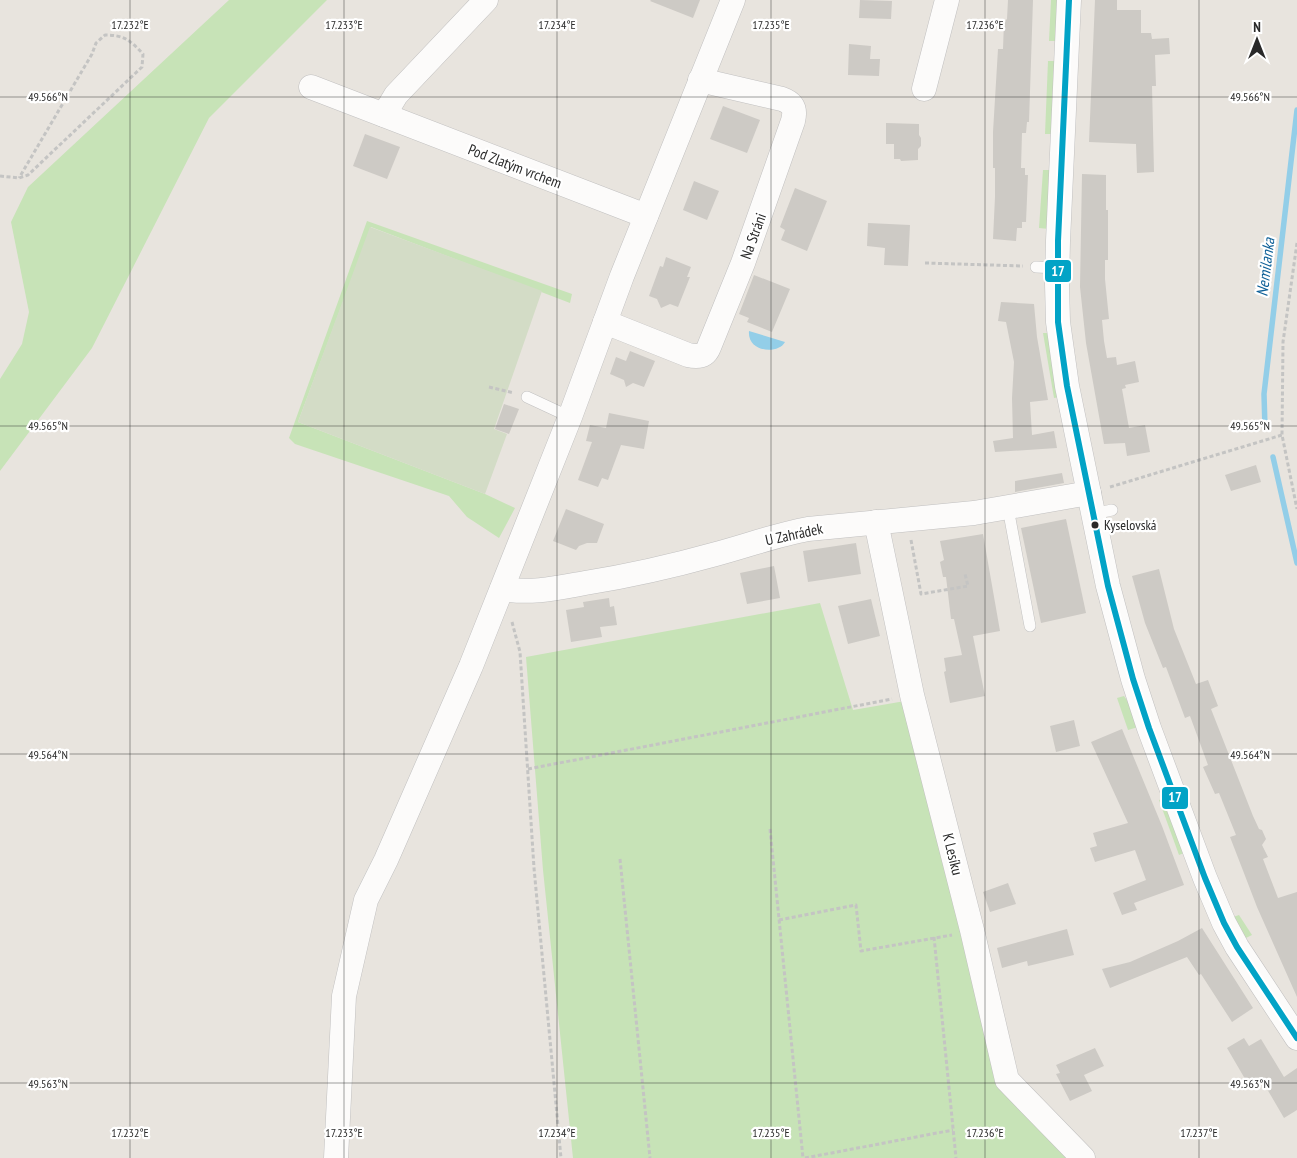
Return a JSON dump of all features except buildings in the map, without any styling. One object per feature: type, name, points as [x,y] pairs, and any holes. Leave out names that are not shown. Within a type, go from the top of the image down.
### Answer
[{"type":"street","points":[[384,115],[396,95],[486,0]]},
{"type":"street","points":[[336,1158],[344,996],[366,900],[386,860],[458,696],[500,594],[570,417],[646,216],[733,0]]},
{"type":"street","points":[[924,90],[947,0]]},
{"type":"street","points":[[1069,0],[1046,267],[1058,322],[1066,386],[1100,501],[1114,608],[1133,679],[1149,728],[1202,871],[1224,922],[1297,1038]]},
{"type":"street","name":"Na Stráni","points":[[605,322],[688,355],[700,356],[706,353],[709,347],[743,263],[795,111],[790,103],[782,99],[700,80]]},
{"type":"street","name":"Pod Zlatým vrchem","points":[[312,87],[646,216]]},
{"type":"street","name":"U Zahrádek","points":[[500,594],[619,578],[716,554],[786,534],[827,526],[1100,501]]},
{"type":"street","name":"K Lesíku","points":[[876,522],[912,695],[972,930],[1007,1080],[1083,1158]]},
{"type":"lane","points":[[527,397],[570,417]]},
{"type":"lane","points":[[1008,508],[1030,626]]},
{"type":"path","points":[[0,176],[20,178],[28,175],[142,67],[143,54],[133,43],[118,35],[105,35],[96,43],[92,54],[20,178]]},
{"type":"path","points":[[1297,243],[1283,342],[1282,435],[1297,509]]},
{"type":"path","points":[[925,263],[1046,267]]},
{"type":"path","points":[[489,387],[527,397]]},
{"type":"path","points":[[1100,501],[1282,435]]},
{"type":"path","points":[[907,520],[921,594],[968,586],[965,574]]},
{"type":"path","points":[[500,594],[520,652],[534,868],[561,1158]]},
{"type":"path","points":[[528,769],[912,695]]},
{"type":"path","points":[[770,829],[804,1158],[953,1130]]},
{"type":"path","points":[[620,859],[650,1158]]},
{"type":"path","points":[[779,920],[856,905],[860,951],[934,937],[961,934],[972,930]]},
{"type":"path","points":[[934,937],[956,1158]]},
{"type":"green space","points":[[229,0],[327,0],[209,118],[92,348],[0,471],[0,379],[22,344],[29,312],[11,222],[28,187]]},
{"type":"green space","points":[[1051,0],[1059,0],[1058,41],[1049,41]]},
{"type":"green space","points":[[1048,61],[1057,61],[1054,134],[1045,134]]},
{"type":"green space","points":[[1043,170],[1051,170],[1049,229],[1039,228]]},
{"type":"green space","points":[[367,221],[572,294],[570,303],[371,227],[298,422],[485,494],[515,508],[499,538],[467,517],[449,496],[295,444],[289,438]]},
{"type":"green space","points":[[370,227],[542,291],[494,429],[507,434],[485,494],[298,422]]},
{"type":"green space","points":[[1043,333],[1049,333],[1059,397],[1054,398]]},
{"type":"green space","points":[[820,603],[853,710],[905,701],[999,1083],[1071,1158],[573,1158],[543,870],[526,657]]},
{"type":"green space","points":[[1124,696],[1131,706],[1138,727],[1128,730],[1117,698]]},
{"type":"green space","points":[[1164,798],[1184,853],[1179,855],[1159,800]]},
{"type":"green space","points":[[1239,915],[1252,935],[1244,939],[1233,917]]},
{"type":"water","points":[[749,331],[785,342],[776,349],[764,349],[753,343]]},
{"type":"waterway","name":"Nemilanka","points":[[1265,428],[1264,394],[1297,110]]},
{"type":"waterway","name":"Nemilanka","points":[[1273,457],[1297,563]]},
{"type":"transit line","name":"17","points":[[1069,0],[1058,241],[1058,322],[1067,386],[1108,586],[1133,679],[1149,728],[1205,878],[1224,923],[1237,947],[1297,1038]]},
{"type":"place","name":"Kyselovská","points":[[1095,525]]}]
